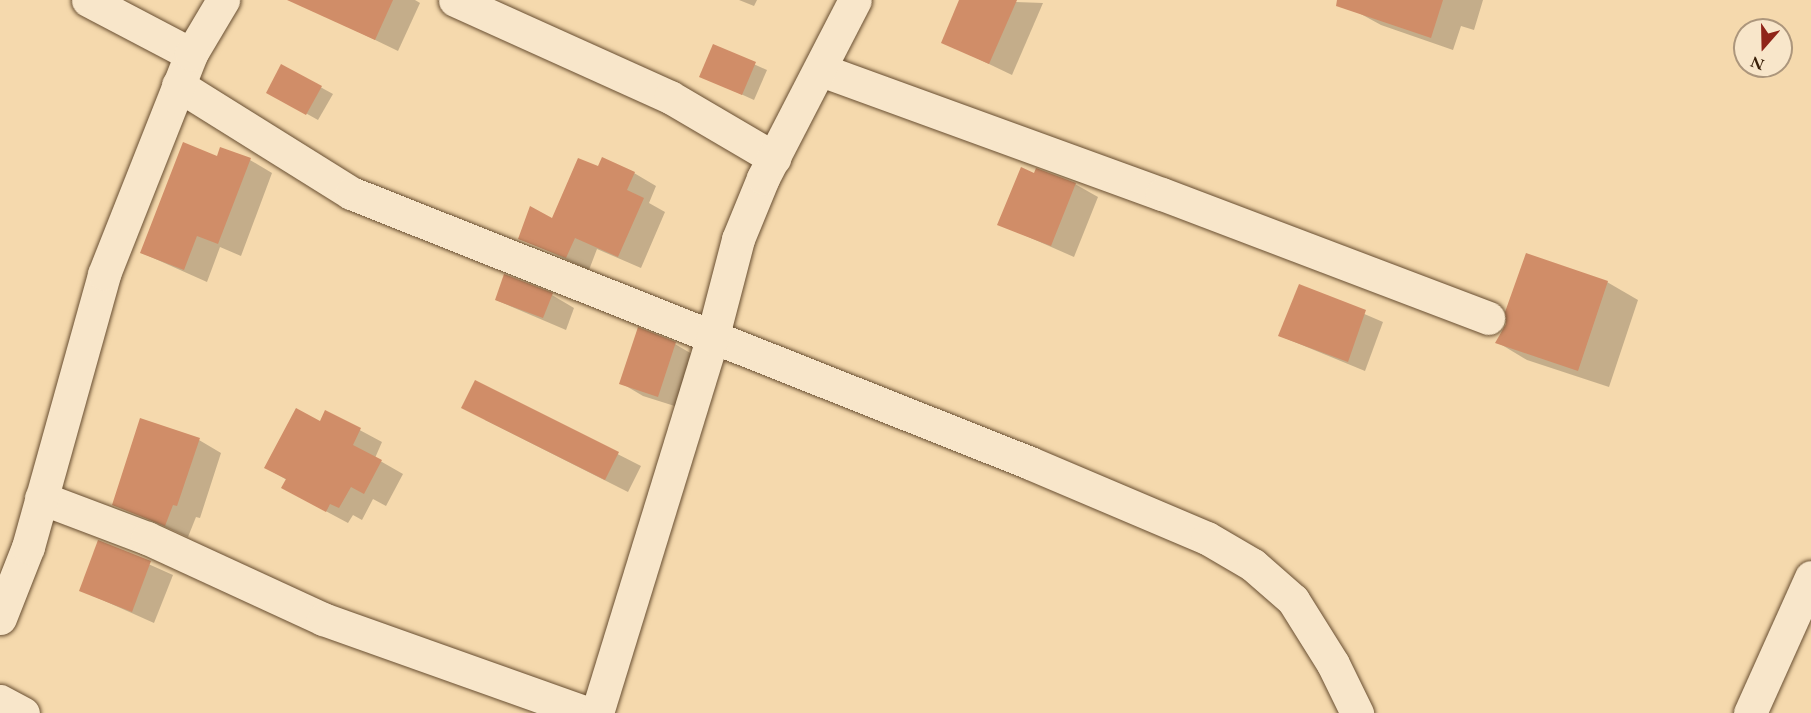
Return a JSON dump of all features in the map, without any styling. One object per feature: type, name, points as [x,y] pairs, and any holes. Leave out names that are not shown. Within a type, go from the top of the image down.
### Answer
[{"type":"street","points":[[88,0],[191,54]]},
{"type":"street","points":[[0,618],[28,547],[104,274],[191,54],[223,0]]},
{"type":"street","points":[[455,0],[669,97],[774,158]]},
{"type":"street","points":[[597,713],[712,339],[738,239],[774,158],[855,0]]},
{"type":"street","points":[[821,70],[1162,194],[1488,318]]},
{"type":"street","points":[[178,85],[265,143],[351,193],[712,339],[1030,463],[1207,538],[1253,565],[1293,600],[1333,664],[1357,713]]},
{"type":"street","points":[[41,498],[147,538],[323,619],[586,713]]},
{"type":"street","points":[[1750,713],[1811,577]]},
{"type":"street","points":[[0,700],[23,713]]},
{"type":"building","points":[[287,0],[393,0],[375,40]]},
{"type":"building","points":[[959,0],[1017,0],[989,64],[941,43]]},
{"type":"building","points":[[1337,0],[1443,0],[1431,38],[1336,6]]},
{"type":"building","points":[[713,44],[756,62],[742,95],[699,77]]},
{"type":"building","points":[[281,64],[322,86],[306,115],[266,93]]},
{"type":"building","points":[[183,142],[217,156],[220,147],[251,158],[218,244],[197,236],[184,270],[140,253]]},
{"type":"building","points":[[602,157],[635,172],[627,190],[644,198],[618,257],[575,238],[566,258],[518,239],[530,206],[552,218],[578,158],[598,166]]},
{"type":"building","points":[[1021,167],[1034,173],[1036,168],[1076,183],[1051,246],[997,225]]},
{"type":"building","points":[[1526,253],[1608,281],[1578,371],[1495,343],[1506,324],[1505,312]]},
{"type":"building","points":[[504,274],[553,293],[543,318],[495,300]]},
{"type":"building","points":[[1299,284],[1366,310],[1348,362],[1278,336]]},
{"type":"building","points":[[638,327],[676,342],[658,397],[619,384]]},
{"type":"building","points":[[475,380],[619,452],[605,480],[461,408]]},
{"type":"building","points":[[296,408],[320,421],[325,410],[361,428],[353,445],[382,460],[364,494],[351,487],[339,508],[330,504],[326,512],[281,488],[286,479],[264,468]]},
{"type":"building","points":[[140,418],[200,438],[177,506],[173,505],[165,526],[112,505]]},
{"type":"building","points":[[98,540],[151,561],[132,612],[79,591]]}]
